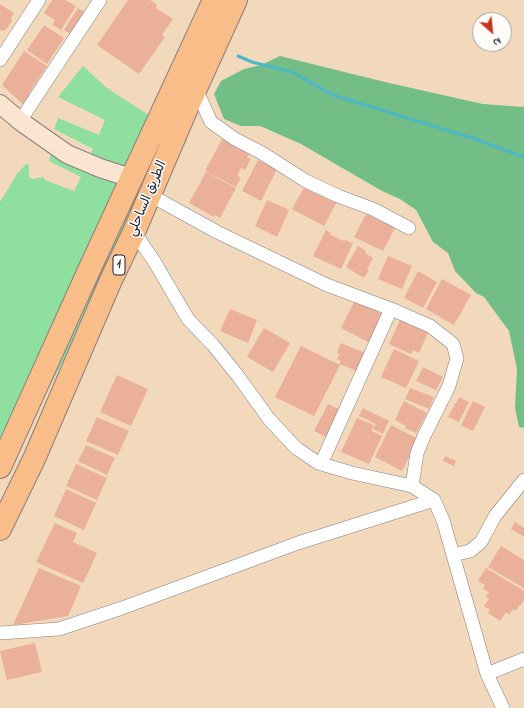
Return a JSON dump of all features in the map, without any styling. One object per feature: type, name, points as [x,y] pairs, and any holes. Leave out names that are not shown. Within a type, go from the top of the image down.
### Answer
[{"type":"highway","name":"الطريق الساحلي","points":[[0,468],[131,178],[214,0]]},
{"type":"highway","name":"الطريق الساحلي","points":[[0,529],[34,459],[111,280],[134,232],[236,0]]},
{"type":"street","points":[[0,60],[39,0]]},
{"type":"street","points":[[20,121],[100,0]]},
{"type":"street","points":[[196,89],[211,122],[235,138],[306,181],[338,196],[373,209],[409,228]]},
{"type":"street","points":[[0,104],[20,121],[67,154],[100,168],[131,178]]},
{"type":"street","points":[[150,195],[217,232],[327,285],[391,309],[430,326],[453,344],[457,358],[449,386],[417,453],[412,486]]},
{"type":"street","points":[[134,232],[154,261],[188,319],[223,358],[269,419],[296,448],[321,464],[352,473],[412,486],[434,500],[443,520],[487,674],[503,708]]},
{"type":"street","points":[[321,464],[391,309]]},
{"type":"street","points":[[453,555],[470,552],[481,542],[495,516],[524,480]]},
{"type":"street","points":[[0,633],[59,628],[122,608],[298,543],[434,500]]},
{"type":"street","points":[[487,674],[524,659]]},
{"type":"green space","points":[[280,56],[483,104],[524,107],[524,428],[519,427],[515,408],[517,369],[509,331],[484,297],[476,293],[455,271],[448,253],[433,242],[416,210],[400,199],[382,191],[301,144],[260,126],[241,126],[224,119],[214,94],[221,81],[244,69],[261,65]]},
{"type":"green space","points":[[83,66],[107,88],[187,140],[0,475],[0,202],[17,174],[26,164],[29,165],[29,177],[33,179],[43,177],[45,180],[74,191],[81,177],[49,161],[52,149],[86,164],[93,149],[54,129],[58,118],[99,135],[105,120],[58,97]]},
{"type":"building","points":[[52,0],[65,0],[76,6],[61,30],[52,25],[55,20],[44,13]]},
{"type":"building","points":[[128,0],[150,0],[157,5],[156,8],[173,19],[162,35],[165,37],[139,74],[97,45]]},
{"type":"building","points":[[0,4],[14,13],[11,18],[12,21],[6,30],[3,31],[0,30]]},
{"type":"building","points":[[78,8],[88,14],[74,36],[64,30]]},
{"type":"building","points":[[44,25],[64,38],[47,64],[27,50]]},
{"type":"building","points":[[24,51],[47,66],[29,93],[33,96],[26,107],[2,85]]},
{"type":"building","points":[[222,139],[249,154],[247,157],[251,159],[245,170],[241,168],[237,176],[241,178],[236,187],[205,171]]},
{"type":"building","points":[[258,160],[277,169],[261,201],[242,191]]},
{"type":"building","points":[[206,172],[236,188],[220,218],[215,215],[214,217],[189,203]]},
{"type":"building","points":[[306,184],[338,200],[324,226],[292,209]]},
{"type":"building","points":[[267,200],[289,210],[277,237],[255,226]]},
{"type":"building","points":[[366,214],[395,228],[383,251],[354,237]]},
{"type":"building","points":[[326,230],[331,233],[330,235],[353,243],[341,269],[313,256]]},
{"type":"building","points":[[358,246],[373,258],[367,269],[369,270],[364,278],[346,267]]},
{"type":"building","points":[[388,256],[412,266],[402,289],[378,279]]},
{"type":"building","points":[[418,271],[437,282],[423,308],[404,298]]},
{"type":"building","points":[[442,279],[471,295],[454,325],[426,309]]},
{"type":"building","points":[[355,300],[386,316],[372,344],[341,328]]},
{"type":"building","points":[[230,309],[257,320],[248,343],[220,331]]},
{"type":"building","points":[[402,316],[430,328],[419,353],[413,350],[411,354],[389,344]]},
{"type":"building","points":[[264,328],[290,343],[273,372],[247,357]]},
{"type":"building","points":[[341,343],[368,354],[357,371],[339,364],[341,361],[337,359],[340,354],[337,353]]},
{"type":"building","points":[[301,346],[340,365],[314,416],[275,397]]},
{"type":"building","points":[[394,349],[419,361],[406,388],[381,377]]},
{"type":"building","points":[[423,367],[443,377],[436,390],[416,381]]},
{"type":"building","points":[[117,375],[148,389],[131,426],[100,412]]},
{"type":"building","points":[[410,388],[434,397],[429,409],[405,399]]},
{"type":"building","points":[[459,397],[469,402],[459,422],[448,417]]},
{"type":"building","points":[[404,401],[427,413],[416,433],[405,428],[406,426],[395,420]]},
{"type":"building","points":[[473,401],[485,407],[473,431],[461,425]]},
{"type":"building","points":[[328,404],[341,410],[328,438],[314,431]]},
{"type":"building","points":[[363,408],[389,421],[383,434],[373,429],[376,424],[359,416]]},
{"type":"building","points":[[97,417],[129,431],[118,455],[86,441]]},
{"type":"building","points":[[357,418],[374,425],[371,432],[372,431],[382,436],[369,464],[341,452]]},
{"type":"building","points":[[391,425],[418,439],[402,471],[375,457]]},
{"type":"building","points":[[86,445],[115,458],[107,475],[78,461]]},
{"type":"building","points":[[445,456],[456,461],[454,466],[443,461]]},
{"type":"building","points":[[76,464],[107,478],[97,500],[66,486]]},
{"type":"building","points":[[66,489],[96,503],[84,530],[54,516]]},
{"type":"building","points":[[515,522],[524,528],[524,537],[511,529]]},
{"type":"building","points":[[55,523],[77,533],[73,542],[97,553],[83,583],[36,562]]},
{"type":"building","points":[[501,546],[524,560],[524,588],[488,567]]},
{"type":"building","points":[[39,568],[81,586],[68,616],[13,625]]},
{"type":"building","points":[[486,568],[524,591],[524,600],[516,611],[513,609],[509,615],[506,612],[500,621],[488,613],[490,610],[484,606],[489,599],[486,597],[489,592],[483,589],[485,585],[478,581]]},
{"type":"building","points":[[35,643],[42,672],[7,680],[0,651]]},
{"type":"waterway","points":[[238,56],[252,62],[292,72],[333,95],[472,138],[524,157]]}]
